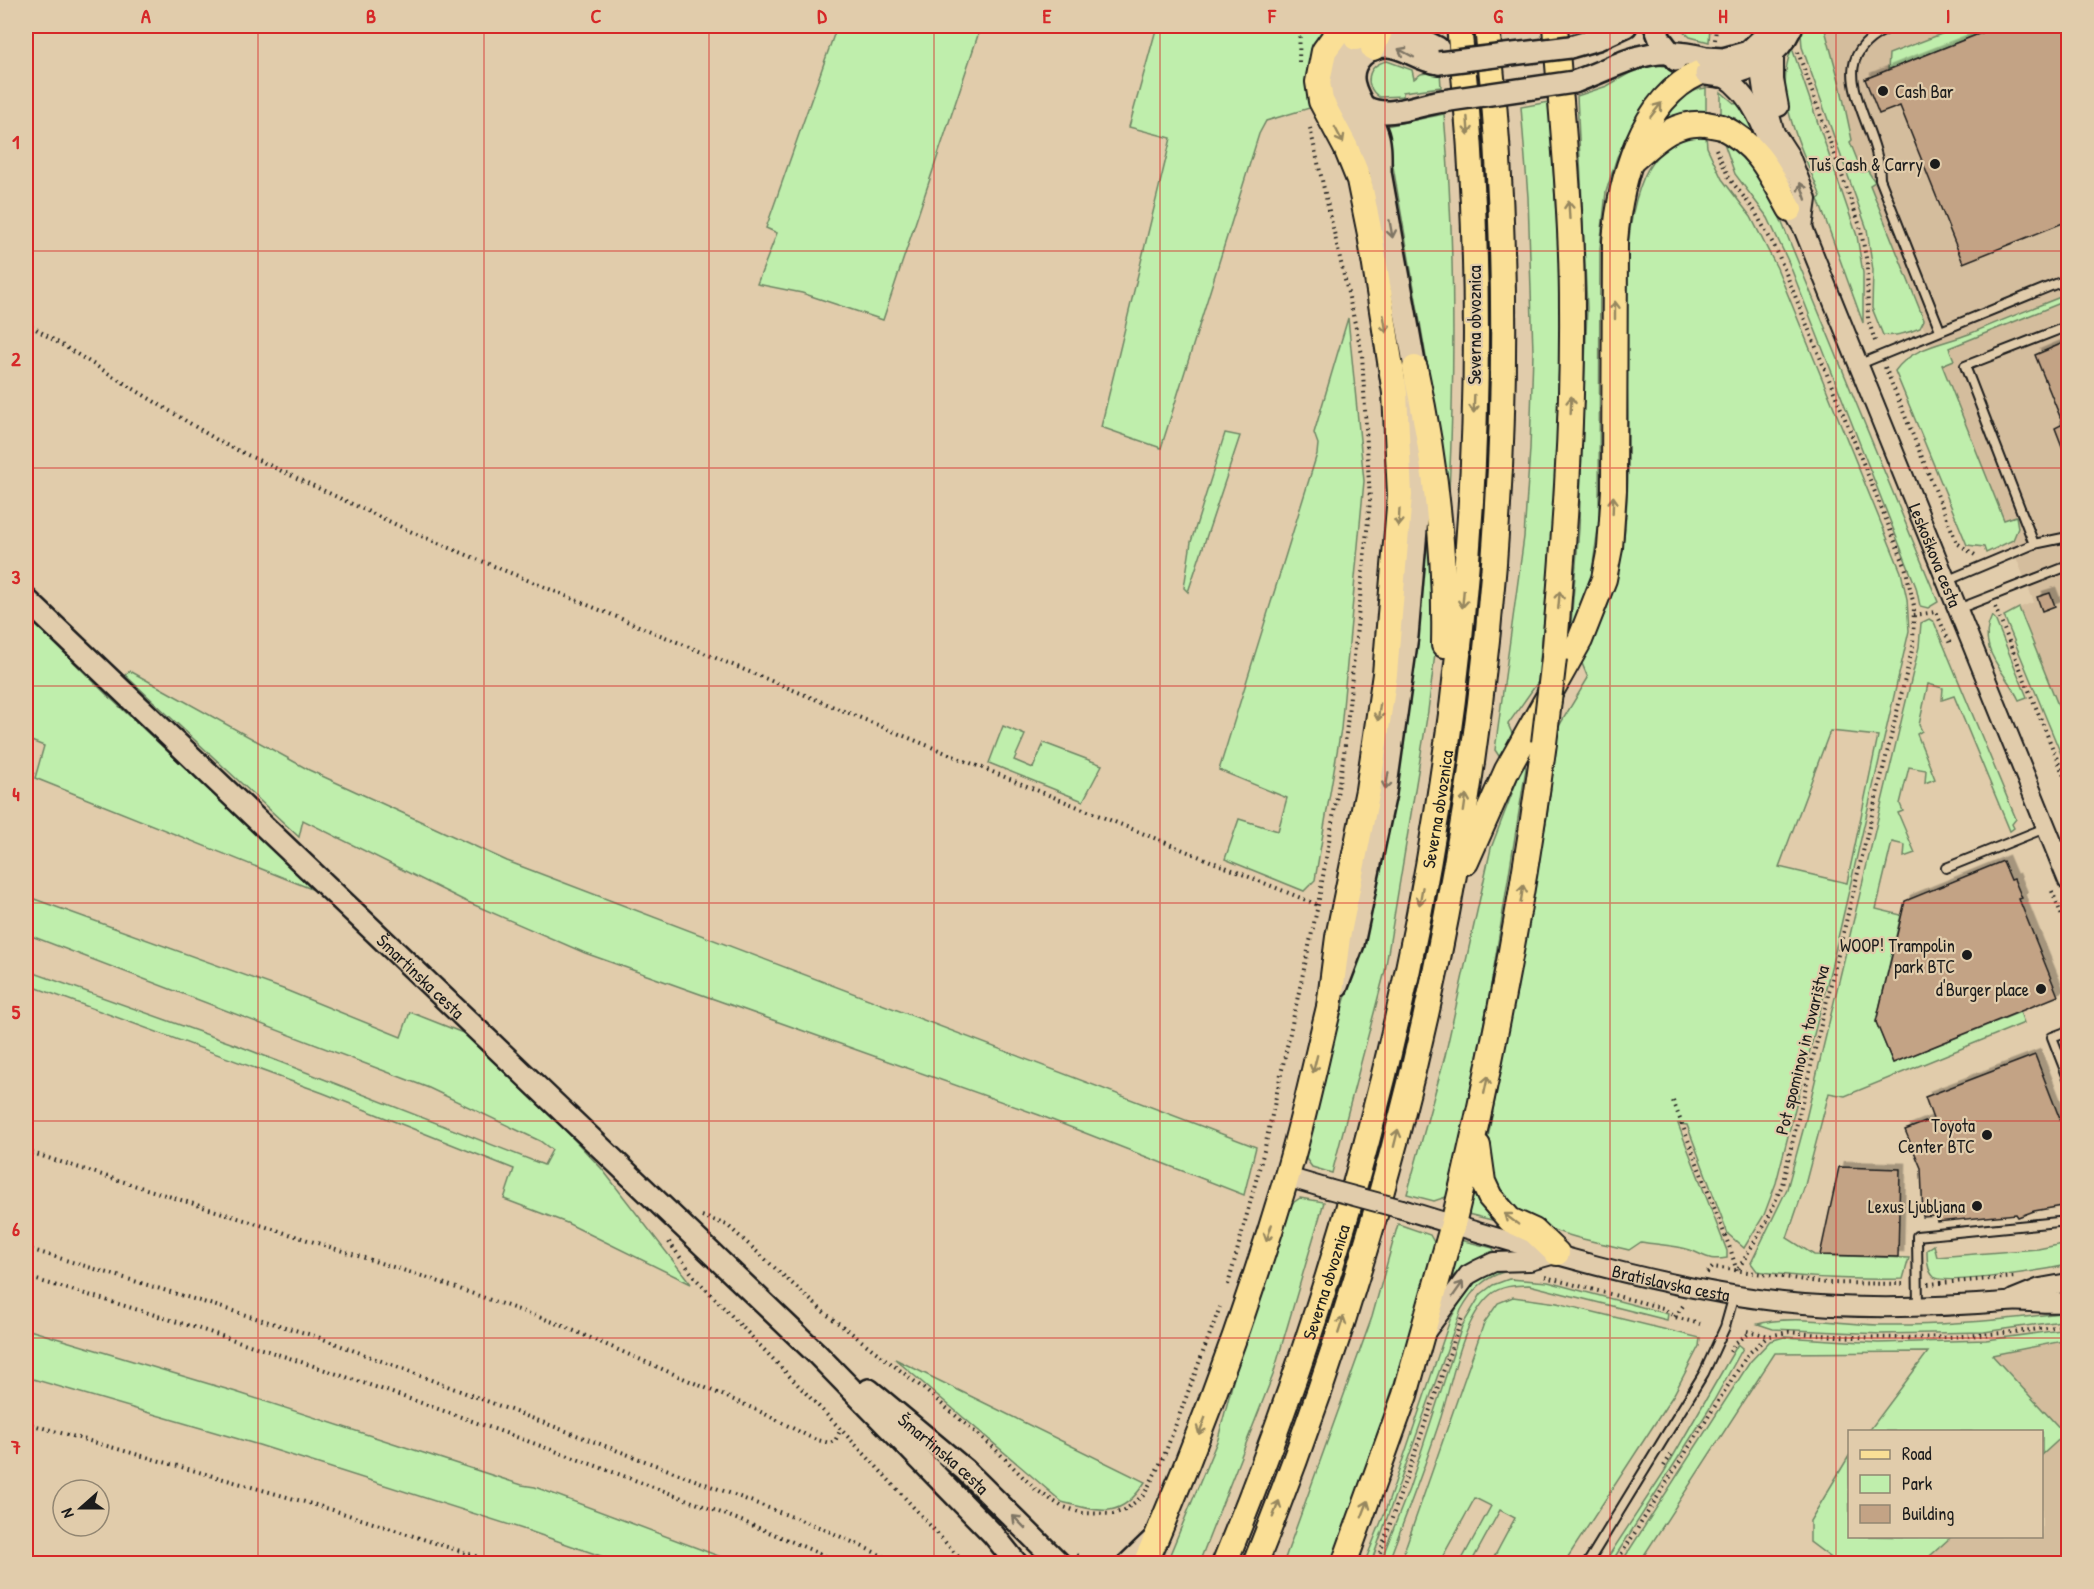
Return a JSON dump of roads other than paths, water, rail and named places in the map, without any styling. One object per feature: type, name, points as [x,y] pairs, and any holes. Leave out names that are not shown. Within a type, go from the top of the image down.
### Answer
[{"type":"main road","name":"Severna obvoznica","points":[[1224,1563],[1285,1405],[1332,1261],[1356,1176],[1406,971],[1442,772],[1465,572],[1475,378],[1473,226],[1459,26]]},
{"type":"main road","name":"Severna obvoznica","points":[[1255,1563],[1316,1401],[1364,1255],[1416,1060],[1447,909],[1479,707],[1491,606],[1499,493],[1504,304],[1498,150],[1487,26]]},
{"type":"main road","points":[[1145,1563],[1223,1372],[1287,1177],[1329,1007],[1338,938],[1368,790],[1385,674],[1400,495],[1395,393],[1368,223],[1356,172],[1321,101],[1318,82],[1324,51],[1366,32],[1407,32],[1438,56],[1455,50],[1505,50],[1565,36],[1595,26]]},
{"type":"main road","points":[[1565,36],[1598,39],[1626,26]]},
{"type":"main road","points":[[1655,26],[1667,51]]},
{"type":"main road","points":[[1366,32],[1353,74],[1356,93],[1367,108],[1379,140],[1380,172],[1415,368],[1430,435],[1440,530],[1445,608],[1442,772]]},
{"type":"main road","points":[[1366,32],[1342,52],[1337,63],[1334,85],[1342,106],[1355,123],[1380,172]]},
{"type":"main road","points":[[1344,1563],[1378,1475],[1423,1335],[1476,1130],[1519,913],[1544,742],[1554,658],[1568,480],[1572,307],[1565,36]]},
{"type":"main road","points":[[1447,909],[1482,820],[1580,640],[1604,579],[1610,548],[1613,500],[1615,241],[1623,189],[1638,137],[1651,116],[1676,87],[1712,65],[1775,39]]},
{"type":"main road","points":[[1367,108],[1381,113],[1443,100],[1574,82],[1634,57],[1667,51],[1712,65]]},
{"type":"main road","points":[[1633,160],[1667,131],[1688,124],[1744,139],[1754,148],[1796,219]]},
{"type":"main road","points":[[1329,1007],[1353,944],[1397,724],[1417,518],[1415,368]]},
{"type":"main road","name":"Šmartinska cesta","points":[[26,599],[817,1354],[993,1534],[1017,1563]]},
{"type":"main road","points":[[1476,1130],[1480,1168],[1490,1197],[1510,1220],[1534,1231],[1557,1253]]},
{"type":"main road","name":"Šmartinska cesta","points":[[817,1354],[879,1398],[958,1463],[1060,1562]]},
{"type":"main road","points":[[1128,1563],[1157,1536]]},
{"type":"street","name":"Leskoškova cesta","points":[[1775,39],[1775,133],[1790,156],[1807,199],[1796,219]]},
{"type":"street","name":"Leskoškova cesta","points":[[1712,65],[1732,82],[1759,124],[2068,881]]},
{"type":"street","name":"Bratislavska cesta","points":[[1287,1177],[1557,1253],[1696,1289],[1826,1305],[1918,1308],[2009,1301],[2068,1302]]},
{"type":"street","points":[[1423,1335],[1468,1275],[1494,1262],[1530,1261],[1557,1253]]},
{"type":"street","points":[[2009,1301],[2040,1288],[2068,1283]]},
{"type":"lane","points":[[1894,26],[1874,34],[1862,44],[1854,64],[1853,84],[1880,159],[1880,179],[1940,330]]},
{"type":"lane","points":[[1858,364],[2068,279]]},
{"type":"lane","points":[[2034,544],[1965,366],[2068,326]]},
{"type":"lane","points":[[1946,581],[2034,544],[2068,537]]},
{"type":"lane","points":[[1958,609],[2068,566]]},
{"type":"lane","points":[[1946,868],[2047,828]]},
{"type":"lane","points":[[2068,1031],[2052,1037],[2068,1078]]},
{"type":"lane","points":[[1918,1308],[1917,1236],[2068,1221]]},
{"type":"lane","points":[[1587,1563],[1704,1373],[1725,1327],[1734,1295]]},
{"type":"place","name":"Cash Bar","points":[[1883,91]]},
{"type":"place","name":"Tuš Cash & Carry","points":[[1935,164]]},
{"type":"place","name":"WOOP! Trampolin park BTC","points":[[1967,955]]},
{"type":"place","name":"d'Burger place","points":[[2041,989]]},
{"type":"place","name":"Toyota Center BTC","points":[[1987,1135]]},
{"type":"place","name":"Lexus Ljubljana","points":[[1977,1206]]}]
